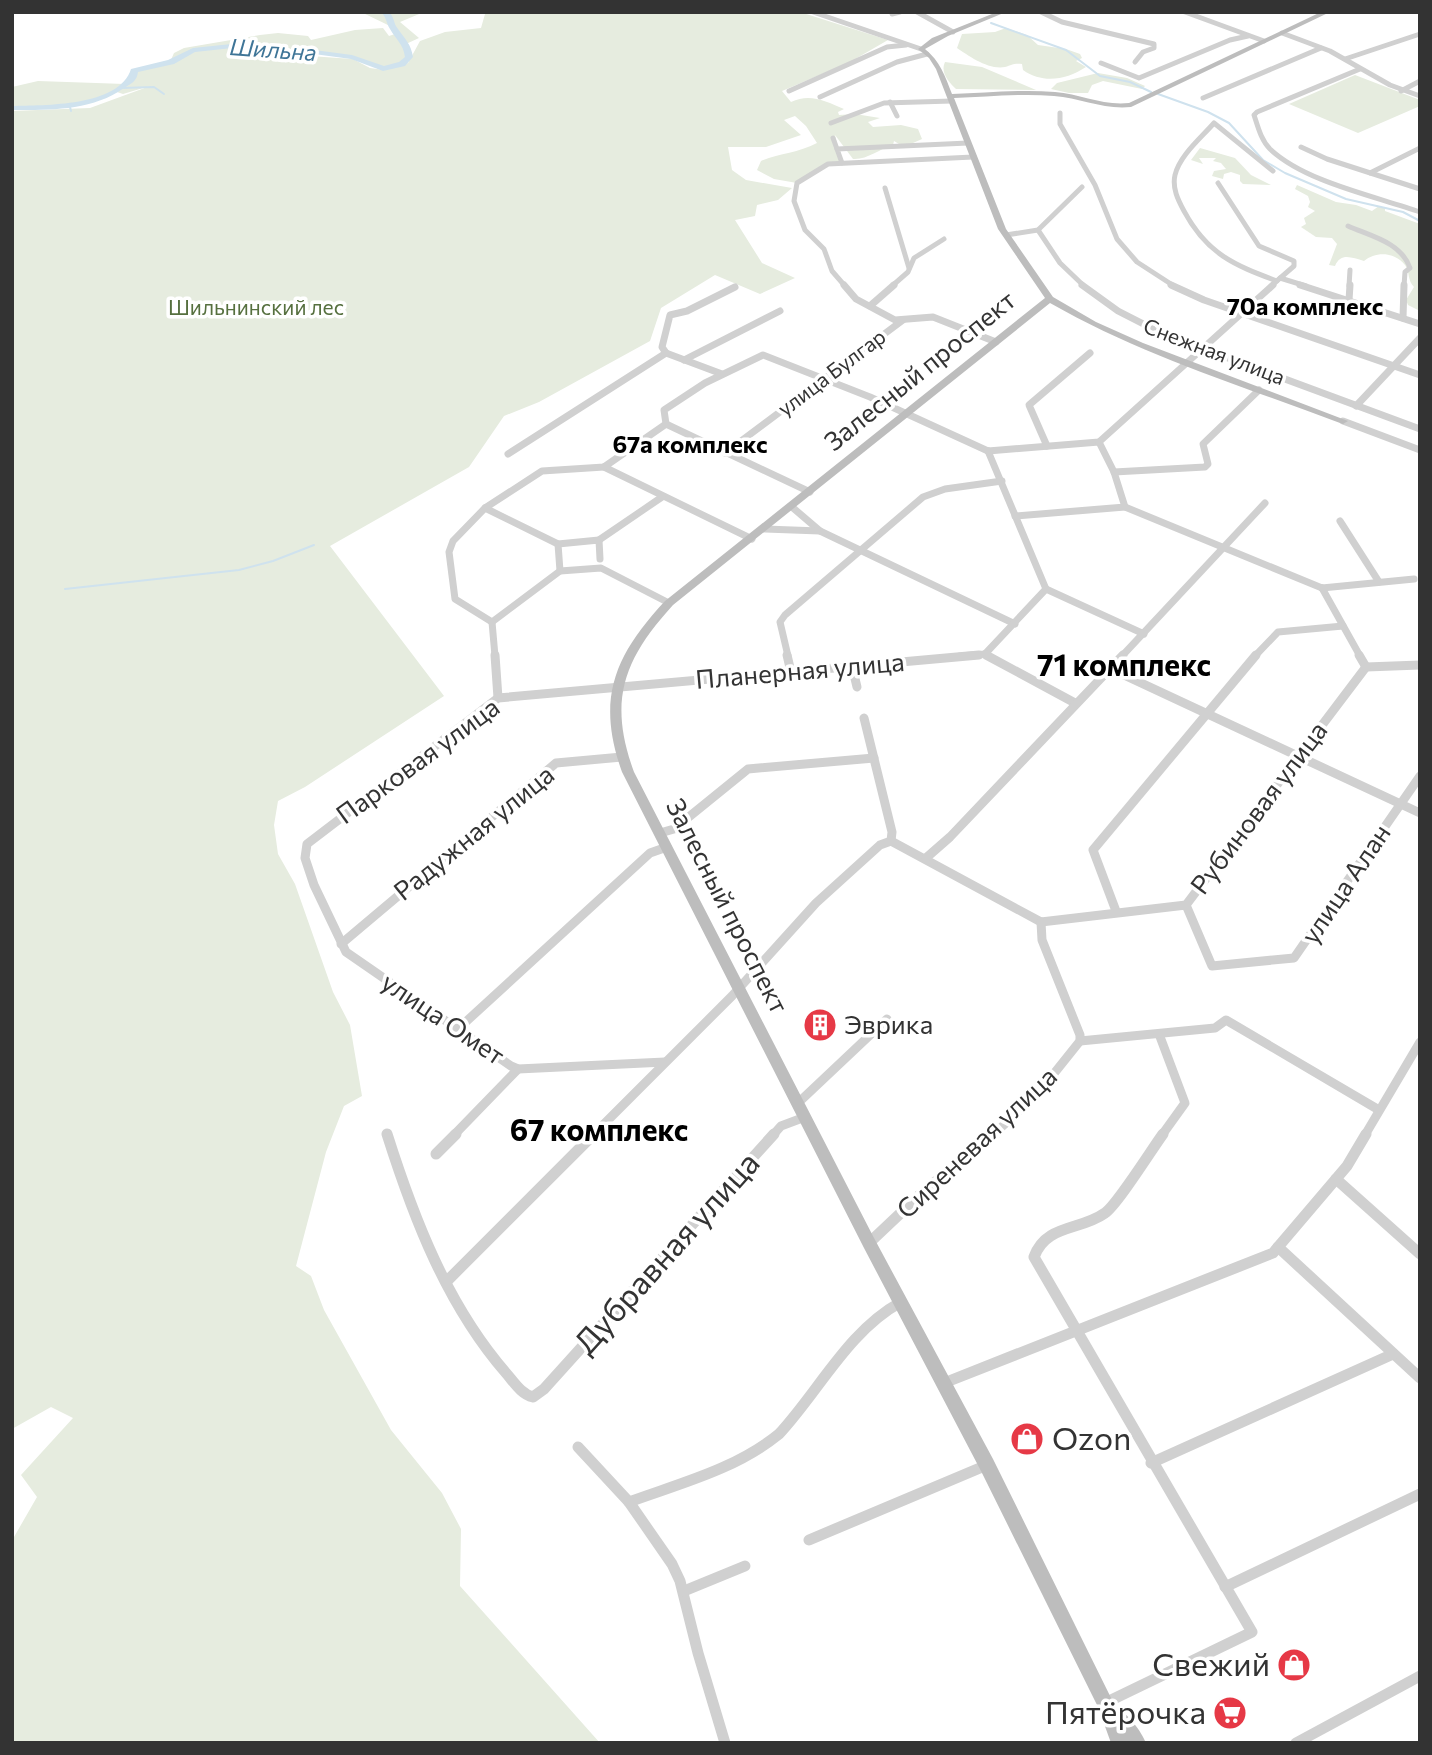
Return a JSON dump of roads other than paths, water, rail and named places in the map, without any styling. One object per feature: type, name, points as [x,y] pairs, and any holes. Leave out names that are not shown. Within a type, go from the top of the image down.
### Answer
[{"type":"main road","points":[[1003,12],[984,22],[925,43],[924,51],[935,61],[1006,235],[1050,299],[1093,324],[1186,364],[1342,421]]},
{"type":"main road","points":[[951,98],[1044,93],[1076,97],[1110,107],[1131,105],[1323,13]]},
{"type":"main road","name":"Залесный проспект","points":[[1050,299],[669,603],[651,621],[625,660],[616,689],[615,729],[622,757],[869,1243],[987,1465],[1105,1703],[1120,1743]]},
{"type":"main road","name":"Залесный проспект","points":[[1105,1703],[1137,1743]]},
{"type":"street","points":[[813,12],[924,51]]},
{"type":"street","points":[[892,14],[900,12]]},
{"type":"street","points":[[917,12],[953,32]]},
{"type":"street","points":[[1041,12],[1062,22],[1154,44],[1154,48],[1143,52],[1135,62]]},
{"type":"street","points":[[1185,12],[1264,41]]},
{"type":"street","points":[[1283,33],[1345,59],[1401,91],[1420,96]]},
{"type":"street","points":[[1345,59],[1420,34]]},
{"type":"street","points":[[1101,63],[1139,78],[1230,40],[1248,36]]},
{"type":"street","points":[[789,91],[887,47],[906,45]]},
{"type":"street","points":[[1203,98],[1321,48]]},
{"type":"street","points":[[820,97],[924,51]]},
{"type":"street","points":[[1360,69],[1314,86],[1257,113],[1254,115],[1259,131],[1269,149],[1285,160],[1331,181],[1420,212]]},
{"type":"street","points":[[1401,91],[1420,81]]},
{"type":"street","points":[[831,123],[878,104],[951,98]]},
{"type":"street","points":[[890,102],[897,116]]},
{"type":"street","points":[[1060,113],[1060,124],[1093,181],[1111,225],[1127,251],[1150,273],[1175,288],[1420,375]]},
{"type":"street","points":[[1273,171],[1256,160],[1230,133],[1214,123],[1177,168],[1174,179],[1175,192],[1192,227],[1205,245],[1246,270],[1280,278],[1420,324]]},
{"type":"street","points":[[833,138],[842,163]]},
{"type":"street","points":[[837,149],[968,143]]},
{"type":"street","points":[[1301,147],[1420,189]]},
{"type":"street","points":[[1370,173],[1420,148]]},
{"type":"street","points":[[973,157],[828,164],[797,183],[794,201],[805,230],[824,249],[832,271],[856,299],[895,320],[933,317],[996,342]]},
{"type":"street","points":[[666,424],[664,410],[722,374],[764,355],[988,450],[1099,442],[1296,263],[1259,246],[1218,183]]},
{"type":"street","points":[[1006,235],[1038,230],[1082,187]]},
{"type":"street","points":[[885,188],[909,268]]},
{"type":"street","points":[[1348,226],[1401,250],[1410,264],[1410,268],[1405,272],[1403,318]]},
{"type":"street","name":"Снежная улица","points":[[1038,230],[1057,261],[1100,300],[1137,322],[1202,350],[1420,429]]},
{"type":"street","points":[[870,306],[909,268],[914,258],[944,239]]},
{"type":"street","points":[[905,253],[914,258]]},
{"type":"street","points":[[1349,300],[1350,270]]},
{"type":"street","points":[[722,374],[667,353],[662,347],[670,315],[687,311],[734,287]]},
{"type":"street","points":[[684,360],[780,311]]},
{"type":"street","name":"улица Булгар","points":[[725,453],[905,318]]},
{"type":"street","points":[[1356,406],[1420,338]]},
{"type":"street","points":[[508,454],[667,353]]},
{"type":"street","points":[[1046,446],[1029,405],[1090,353]]},
{"type":"street","points":[[1114,472],[1205,467],[1208,464],[1203,444],[1259,390]]},
{"type":"street","points":[[1342,421],[1420,450]]},
{"type":"street","points":[[666,424],[810,492]]},
{"type":"street","points":[[604,467],[666,424]]},
{"type":"street","points":[[1099,442],[1114,472],[1125,507]]},
{"type":"street","points":[[988,450],[1046,589],[1144,634]]},
{"type":"street","points":[[492,622],[456,599],[452,590],[449,552],[453,541],[485,508],[542,471],[604,467],[752,539]]},
{"type":"street","points":[[791,671],[780,622],[785,615],[933,492],[1002,481]]},
{"type":"street","points":[[485,508],[558,544],[599,540],[662,497]]},
{"type":"street","points":[[926,858],[950,837],[1075,703],[1144,634],[1265,503]]},
{"type":"street","points":[[792,506],[820,531],[1015,624]]},
{"type":"street","points":[[1016,516],[1125,507],[1322,588],[1415,579]]},
{"type":"street","points":[[1340,521],[1379,582]]},
{"type":"street","points":[[765,529],[820,531]]},
{"type":"street","points":[[599,540],[600,559]]},
{"type":"street","points":[[558,544],[560,571]]},
{"type":"street","points":[[492,622],[560,571],[601,568],[669,603]]},
{"type":"street","points":[[1322,588],[1366,667],[1420,665]]},
{"type":"street","points":[[1046,589],[985,654],[1075,703]]},
{"type":"street","points":[[492,622],[498,698]]},
{"type":"street","points":[[1116,911],[1093,850],[1205,712],[1269,639],[1278,632],[1343,626]]},
{"type":"street","name":"Планерная улица","points":[[616,689],[985,654]]},
{"type":"street","points":[[852,666],[857,687]]},
{"type":"street","name":"Рубиновая улица","points":[[1041,922],[1116,911],[1185,905],[1366,667]]},
{"type":"street","points":[[1109,668],[1420,813]]},
{"type":"street","name":"Парковая улица","points":[[309,842],[498,698],[616,689]]},
{"type":"street","points":[[864,719],[892,832],[891,841]]},
{"type":"street","name":"Радужная улица","points":[[341,944],[556,762],[622,757]]},
{"type":"street","points":[[660,833],[674,829],[748,769],[874,758]]},
{"type":"street","name":"улица Алан","points":[[1185,905],[1212,966],[1294,958],[1420,776]]},
{"type":"street","points":[[387,1134],[407,1200],[435,1264],[447,1281],[739,988],[816,903],[880,845],[891,841],[1041,922],[1042,940],[1080,1035],[1080,1041],[1215,1028],[1226,1020],[1379,1110]]},
{"type":"street","name":"улица Омет","points":[[309,842],[305,851],[311,875],[341,944],[356,960],[518,1069],[665,1062]]},
{"type":"street","points":[[458,1029],[650,853],[667,847]]},
{"type":"street","points":[[798,1103],[811,1093],[866,1035],[887,1019]]},
{"type":"street","points":[[1105,1703],[1252,1633],[1034,1257],[1038,1246],[1049,1234],[1106,1213],[1185,1102],[1159,1034]]},
{"type":"street","name":"Сиреневая улица","points":[[869,1243],[925,1191],[1003,1127],[1040,1091],[1080,1041]]},
{"type":"street","points":[[944,1383],[1273,1253],[1347,1166],[1420,1042]]},
{"type":"street","points":[[436,1154],[518,1069]]},
{"type":"street","name":"Дубравная улица","points":[[447,1281],[455,1300],[484,1346],[525,1395],[533,1396],[544,1389],[781,1126],[805,1117]]},
{"type":"street","points":[[1336,1179],[1420,1254]]},
{"type":"street","points":[[1278,1247],[1420,1378]]},
{"type":"street","points":[[629,1502],[744,1458],[763,1447],[779,1433],[878,1314],[888,1306],[901,1302]]},
{"type":"street","points":[[1152,1463],[1393,1354]]},
{"type":"street","points":[[578,1447],[629,1502],[636,1518],[670,1559],[684,1591],[693,1637],[725,1743]]},
{"type":"street","points":[[809,1540],[987,1465]]},
{"type":"street","points":[[1225,1587],[1420,1494]]},
{"type":"street","points":[[684,1591],[745,1566]]},
{"type":"street","points":[[1296,1743],[1420,1676]]},
{"type":"waterway","name":"Шильна","points":[[12,108],[61,107],[91,101],[119,88],[133,78],[134,71],[171,62],[193,50],[251,44],[277,52],[314,52],[352,57],[383,69],[402,64],[409,57],[407,46],[393,29],[390,17],[385,12]]},
{"type":"waterway","points":[[991,23],[1066,50],[1100,76],[1130,82],[1151,92]]},
{"type":"waterway","points":[[121,88],[154,87],[164,94]]},
{"type":"waterway","points":[[1158,94],[1208,112],[1229,123],[1263,160],[1285,173],[1346,199],[1403,212],[1420,221]]},
{"type":"waterway","name":"Шильна","points":[[70,107],[71,111]]},
{"type":"waterway","points":[[65,589],[239,570],[273,561],[314,545]]},
{"type":"place","name":"Эврика","points":[[820,1025]]},
{"type":"place","name":"Ozon","points":[[1027,1439]]},
{"type":"place","name":"Свежий","points":[[1294,1665]]},
{"type":"place","name":"Пятёрочка","points":[[1230,1713]]},
{"type":"district","name":"70а комплекс","points":[[1305,307]]},
{"type":"district","name":"67а комплекс","points":[[690,445]]},
{"type":"district","name":"71 комплекс","points":[[1124,666]]},
{"type":"district","name":"67 комплекс","points":[[599,1131]]},
{"type":"park label","name":"Шильнинский лес","points":[[256,308]]}]
